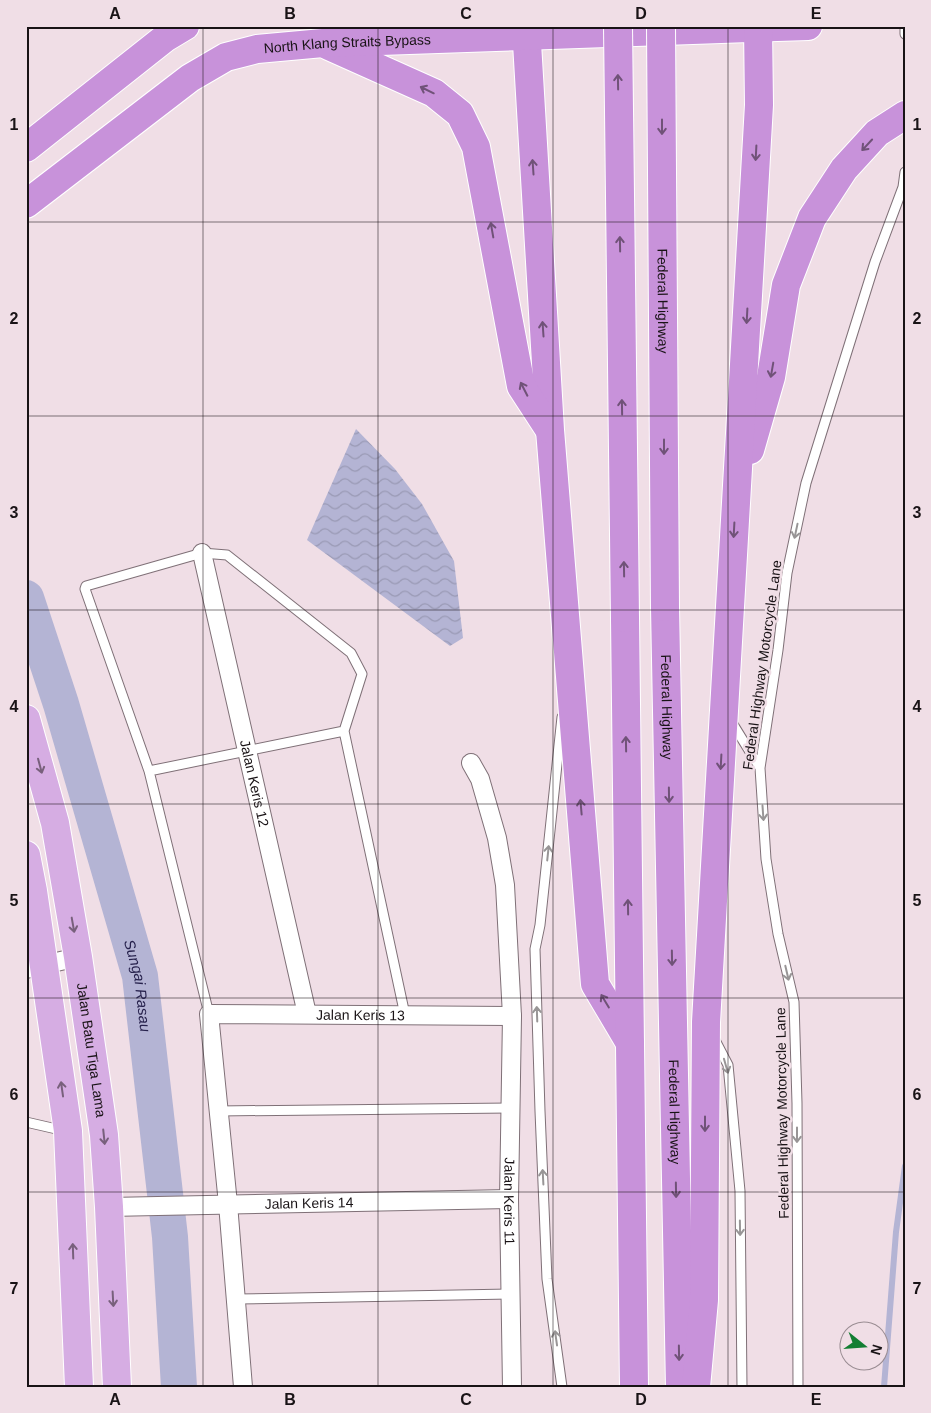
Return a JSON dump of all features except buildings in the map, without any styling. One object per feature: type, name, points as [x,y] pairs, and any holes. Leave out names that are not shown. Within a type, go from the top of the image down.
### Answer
[{"type":"highway","points":[[618,26],[634,1387]]},
{"type":"highway","name":"Federal Highway","points":[[661,26],[665,607],[680,1387]]},
{"type":"highway","name":"North Klang Straits Bypass","points":[[26,204],[190,78],[226,57],[257,48],[526,31],[808,26]]},
{"type":"highway","points":[[696,1387],[704,1300],[706,1022],[759,105],[758,27]]},
{"type":"highway","points":[[26,148],[173,30]]},
{"type":"highway","points":[[526,31],[550,430],[595,984],[630,1043]]},
{"type":"highway","points":[[323,43],[434,93],[460,114],[476,147],[521,386],[550,430]]},
{"type":"highway","points":[[736,500],[771,377],[786,285],[812,218],[844,169],[878,133],[905,114]]},
{"type":"main road","name":"Jalan Batu Tiga Lama","points":[[26,719],[56,823],[104,1135],[118,1387]]},
{"type":"main road","points":[[26,855],[35,966],[68,1131],[79,1387]]},
{"type":"street","name":"Jalan Keris 12","points":[[202,553],[306,1014]]},
{"type":"street","name":"Jalan Keris 11","points":[[471,763],[480,779],[497,838],[505,886],[512,1016],[509,1199],[512,1387]]},
{"type":"street","points":[[35,966],[78,957]]},
{"type":"street","points":[[208,1014],[228,1204],[243,1387]]},
{"type":"street","name":"Jalan Keris 13","points":[[208,1014],[512,1016]]},
{"type":"street","name":"Jalan Keris 14","points":[[109,1207],[509,1199]]},
{"type":"lane","points":[[905,26],[905,34]]},
{"type":"lane","name":"Federal Highway Motorcycle Lane","points":[[798,1387],[797,1103],[794,1002],[778,934],[766,859],[760,768],[778,650],[787,573],[806,483],[875,262],[903,187],[905,172]]},
{"type":"lane","points":[[208,1014],[149,771],[86,594],[86,586],[202,553],[227,555],[351,653],[362,674],[344,731],[404,1015]]},
{"type":"lane","points":[[562,1387],[548,1279],[535,949],[540,925],[568,654]]},
{"type":"lane","points":[[724,710],[760,768]]},
{"type":"lane","points":[[149,771],[344,731]]},
{"type":"lane","points":[[706,1022],[728,1065],[740,1191],[742,1387]]},
{"type":"lane","points":[[218,1111],[510,1108]]},
{"type":"lane","points":[[26,1122],[68,1131]]},
{"type":"lane","points":[[236,1299],[510,1294]]},
{"type":"water","points":[[356,429],[395,469],[422,504],[454,561],[463,638],[450,646],[307,540]]},
{"type":"waterway","name":"Sungai Rasau","points":[[26,598],[61,704],[140,976],[170,1237],[179,1387]]},
{"type":"waterway","points":[[884,1387],[896,1232],[905,1166]]}]
